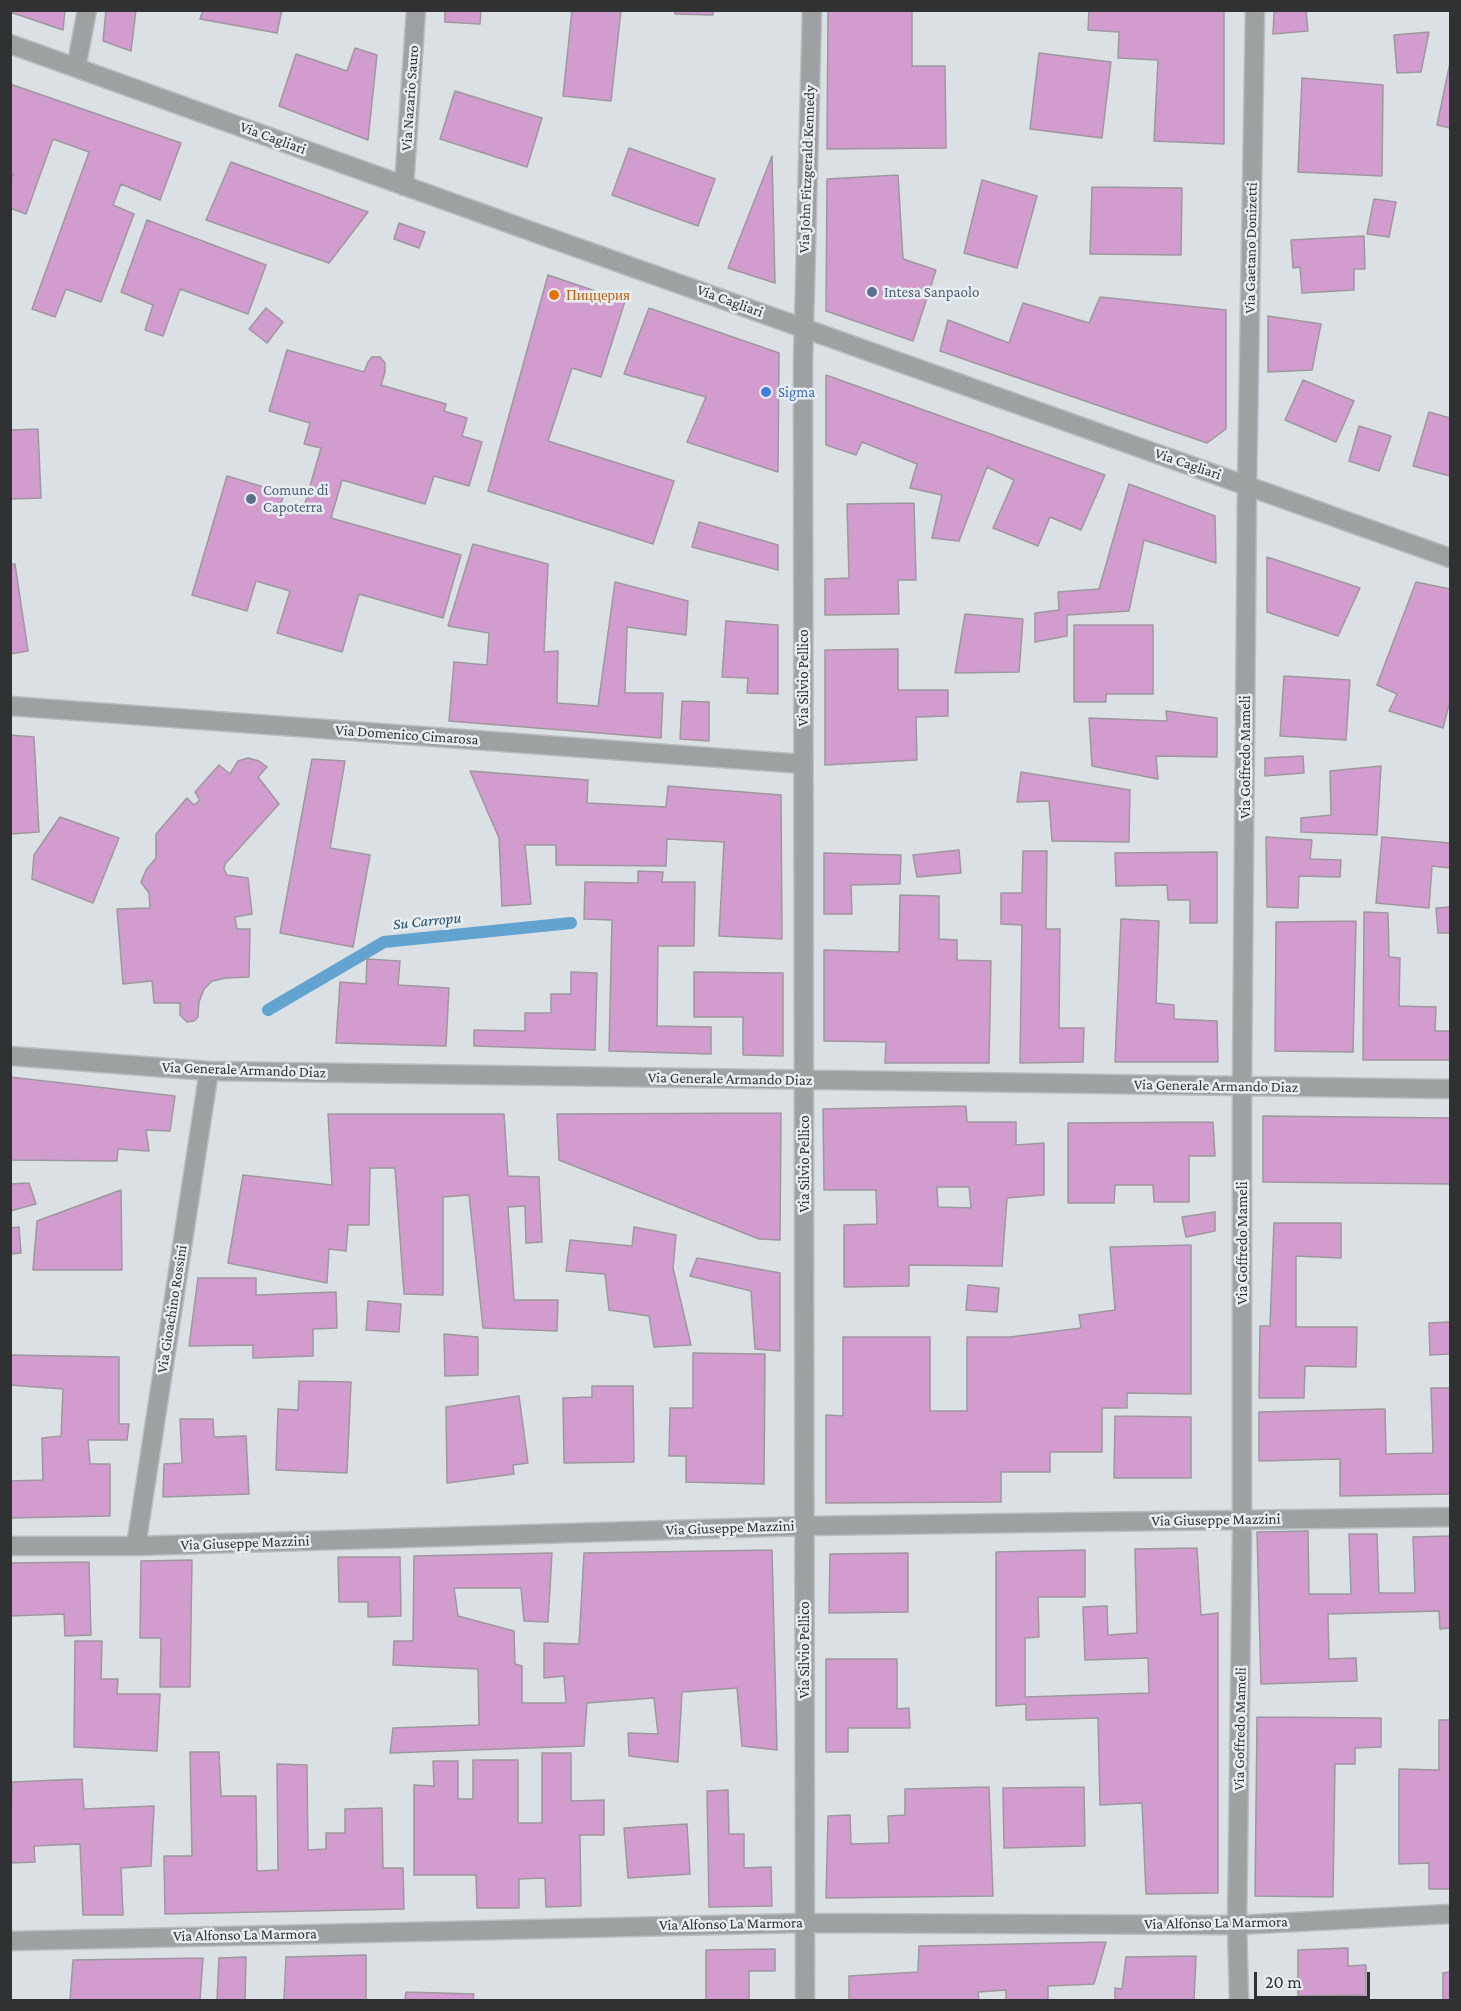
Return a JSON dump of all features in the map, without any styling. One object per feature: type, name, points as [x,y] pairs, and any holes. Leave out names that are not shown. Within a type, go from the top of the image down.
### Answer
[{"type":"street","points":[[76,68],[87,10]]},
{"type":"street","name":"Via Nazario Sauro","points":[[404,186],[416,10]]},
{"type":"street","name":"Via John Fitzgerald Kennedy","points":[[803,328],[812,10]]},
{"type":"street","name":"Via Gaetano Donizetti","points":[[1247,485],[1255,10]]},
{"type":"street","name":"Via Cagliari","points":[[10,44],[1450,558]]},
{"type":"street","name":"Via Silvio Pellico","points":[[803,328],[805,2001]]},
{"type":"street","name":"Via Goffredo Mameli","points":[[1239,2001],[1237,1925],[1242,1520],[1242,1086],[1247,485]]},
{"type":"street","name":"Via Domenico Cimarosa","points":[[10,706],[803,765]]},
{"type":"street","name":"Via Generale Armando Diaz","points":[[10,1056],[209,1071],[1450,1089]]},
{"type":"street","name":"Via Gioachino Rossini","points":[[136,1546],[209,1071]]},
{"type":"street","name":"Via Giuseppe Mazzini","points":[[10,1546],[136,1546],[804,1526],[1450,1517]]},
{"type":"street","name":"Via Alfonso La Marmora","points":[[10,1941],[804,1923],[1237,1925],[1450,1914]]},
{"type":"building","points":[[10,10],[65,10],[63,30],[10,12]]},
{"type":"building","points":[[106,10],[136,10],[131,51],[103,41]]},
{"type":"building","points":[[203,10],[282,10],[277,33],[200,19]]},
{"type":"building","points":[[445,10],[481,10],[480,24],[445,22]]},
{"type":"building","points":[[572,10],[621,10],[611,101],[563,96]]},
{"type":"building","points":[[675,10],[713,10],[713,15],[675,14]]},
{"type":"building","points":[[828,10],[912,10],[912,66],[945,66],[946,148],[827,149]]},
{"type":"building","points":[[1089,10],[1224,10],[1224,144],[1154,141],[1158,60],[1118,58],[1119,32],[1088,30]]},
{"type":"building","points":[[1306,10],[1308,31],[1273,34],[1274,12]]},
{"type":"building","points":[[1429,32],[1421,72],[1397,73],[1394,35]]},
{"type":"building","points":[[355,48],[377,55],[368,140],[279,106],[296,54],[347,71]]},
{"type":"building","points":[[1039,53],[1111,62],[1102,138],[1030,129]]},
{"type":"building","points":[[1450,63],[1450,128],[1437,125]]},
{"type":"building","points":[[1302,78],[1383,85],[1382,176],[1298,172]]},
{"type":"building","points":[[10,84],[181,143],[160,200],[121,184],[113,205],[134,214],[101,302],[66,289],[55,317],[32,309],[89,152],[53,139],[26,214],[10,208],[10,183],[13,174],[10,173]]},
{"type":"building","points":[[455,91],[542,118],[527,167],[440,139]]},
{"type":"building","points":[[629,148],[715,179],[698,226],[612,195]]},
{"type":"building","points":[[772,156],[775,283],[728,268]]},
{"type":"building","points":[[231,162],[368,212],[329,263],[206,220]]},
{"type":"building","points":[[898,175],[903,259],[936,270],[913,341],[826,311],[827,179]]},
{"type":"building","points":[[982,180],[1037,196],[1017,268],[964,253]]},
{"type":"building","points":[[1092,187],[1182,188],[1181,255],[1090,254]]},
{"type":"building","points":[[1374,199],[1396,202],[1389,237],[1367,234]]},
{"type":"building","points":[[147,220],[266,265],[248,314],[180,289],[163,336],[145,330],[153,305],[121,292]]},
{"type":"building","points":[[399,223],[425,232],[419,248],[394,239]]},
{"type":"building","points":[[1364,236],[1365,269],[1354,269],[1354,290],[1302,293],[1300,267],[1293,268],[1291,240]]},
{"type":"building","points":[[548,275],[625,301],[601,377],[572,368],[548,441],[674,481],[653,544],[488,491]]},
{"type":"building","points":[[1100,297],[1226,310],[1226,429],[1207,443],[940,351],[948,320],[1009,343],[1023,303],[1089,323]]},
{"type":"building","points":[[266,308],[283,322],[267,343],[249,329]]},
{"type":"building","points":[[649,308],[779,353],[778,472],[687,442],[706,397],[624,374]]},
{"type":"building","points":[[1268,316],[1321,324],[1312,370],[1268,372]]},
{"type":"building","name":"Comune di Capoterra","points":[[287,350],[364,372],[372,357],[380,357],[385,363],[381,385],[446,404],[444,411],[467,418],[462,436],[482,442],[469,486],[434,476],[425,504],[342,480],[331,518],[461,555],[443,618],[359,594],[342,652],[277,633],[290,591],[256,581],[247,611],[192,595],[227,476],[284,493],[280,507],[302,514],[321,448],[304,444],[310,423],[269,411]]},
{"type":"building","points":[[826,375],[1105,475],[1081,530],[1050,517],[1038,546],[993,528],[1014,480],[987,467],[959,541],[932,538],[942,495],[910,488],[917,464],[862,442],[856,455],[826,445]]},
{"type":"building","points":[[1303,380],[1354,401],[1336,442],[1285,420]]},
{"type":"building","points":[[1429,412],[1450,418],[1450,476],[1413,466]]},
{"type":"building","points":[[1359,426],[1391,436],[1379,471],[1349,461]]},
{"type":"building","points":[[38,429],[41,498],[10,499],[10,430]]},
{"type":"building","points":[[1129,484],[1215,516],[1216,563],[1144,540],[1129,611],[1067,615],[1067,636],[1035,642],[1035,613],[1059,610],[1058,592],[1099,589]]},
{"type":"building","points":[[914,503],[916,580],[898,580],[899,614],[825,615],[825,579],[849,578],[847,504]]},
{"type":"building","points":[[699,522],[778,545],[778,570],[692,547]]},
{"type":"building","points":[[473,544],[548,564],[544,652],[558,651],[557,703],[598,706],[615,582],[688,601],[686,635],[627,627],[625,693],[663,693],[661,738],[449,721],[454,662],[487,665],[489,633],[448,626]]},
{"type":"building","points":[[1267,557],[1360,588],[1338,636],[1267,612]]},
{"type":"building","points":[[10,564],[15,564],[28,651],[10,654]]},
{"type":"building","points":[[1416,582],[1450,589],[1450,701],[1443,728],[1389,711],[1397,694],[1377,685]]},
{"type":"building","points":[[965,614],[1023,619],[1019,672],[955,673]]},
{"type":"building","points":[[726,621],[778,625],[778,694],[747,693],[748,678],[722,677]]},
{"type":"building","points":[[1074,625],[1153,625],[1153,694],[1106,694],[1106,702],[1074,702]]},
{"type":"building","points":[[898,649],[898,690],[948,690],[948,716],[916,717],[917,760],[825,765],[825,650]]},
{"type":"building","points":[[1284,676],[1350,680],[1346,740],[1280,736]]},
{"type":"building","points":[[682,701],[709,702],[709,741],[680,739]]},
{"type":"building","points":[[1166,711],[1217,718],[1217,757],[1156,756],[1158,779],[1092,766],[1089,718],[1167,721]]},
{"type":"building","points":[[10,735],[34,737],[39,832],[10,834]]},
{"type":"building","points":[[1303,756],[1304,773],[1265,776],[1265,758]]},
{"type":"building","points":[[248,758],[259,761],[267,767],[258,777],[279,804],[225,864],[224,869],[227,875],[248,878],[252,914],[235,917],[237,929],[250,929],[249,977],[212,981],[204,989],[199,1002],[198,1017],[194,1021],[187,1022],[180,1015],[180,1003],[154,1003],[152,981],[123,984],[117,909],[150,908],[149,893],[141,882],[146,870],[156,858],[156,834],[187,798],[194,805],[200,800],[195,792],[219,765],[230,774],[238,761]]},
{"type":"building","points":[[312,759],[345,761],[330,848],[370,855],[353,947],[280,933]]},
{"type":"building","points":[[1381,766],[1377,835],[1301,832],[1301,818],[1331,815],[1330,771]]},
{"type":"building","points":[[470,771],[588,780],[587,803],[666,807],[668,786],[781,795],[782,939],[719,936],[724,842],[667,839],[666,866],[556,865],[556,845],[525,845],[531,904],[502,906],[499,838]]},
{"type":"building","points":[[1021,772],[1130,790],[1129,842],[1052,841],[1049,801],[1017,802]]},
{"type":"building","points":[[60,817],[119,838],[93,903],[32,879],[34,855]]},
{"type":"building","points":[[1266,837],[1312,840],[1310,859],[1341,860],[1340,877],[1299,876],[1298,908],[1267,907]]},
{"type":"building","points":[[1382,837],[1450,843],[1450,868],[1432,866],[1429,908],[1376,903]]},
{"type":"building","points":[[959,850],[961,873],[917,877],[913,855]]},
{"type":"building","points":[[1023,851],[1047,851],[1046,929],[1060,929],[1059,1028],[1084,1028],[1083,1062],[1020,1063],[1022,925],[1001,924],[1001,893],[1022,893]]},
{"type":"building","points":[[1217,852],[1217,923],[1190,923],[1190,900],[1168,900],[1167,885],[1116,886],[1115,853]]},
{"type":"building","points":[[824,853],[901,855],[900,884],[851,885],[852,914],[824,914]]},
{"type":"building","points":[[638,871],[663,872],[662,882],[695,882],[694,946],[658,946],[657,1026],[711,1027],[711,1054],[609,1051],[612,920],[584,919],[585,882],[638,883]]},
{"type":"building","points":[[900,895],[939,896],[939,939],[957,940],[957,960],[991,961],[989,1063],[885,1063],[886,1042],[824,1041],[824,950],[899,952]]},
{"type":"building","points":[[1450,907],[1450,933],[1438,933],[1436,908]]},
{"type":"building","points":[[1364,912],[1388,913],[1389,957],[1400,958],[1399,1006],[1436,1007],[1435,1031],[1450,1031],[1450,1060],[1363,1060]]},
{"type":"building","points":[[1121,919],[1159,921],[1156,1003],[1174,1005],[1174,1019],[1217,1021],[1218,1062],[1115,1062]]},
{"type":"building","points":[[1356,921],[1353,1052],[1275,1051],[1276,922]]},
{"type":"building","points":[[367,959],[400,961],[398,985],[449,988],[446,1046],[336,1043],[340,982],[366,984]]},
{"type":"building","points":[[571,972],[597,973],[595,1050],[474,1046],[474,1030],[525,1031],[525,1013],[551,1013],[551,994],[571,994]]},
{"type":"building","points":[[694,972],[783,973],[783,1056],[743,1055],[743,1017],[694,1017]]},
{"type":"building","points":[[10,1077],[175,1096],[170,1131],[146,1130],[149,1151],[118,1149],[117,1161],[10,1160]]},
{"type":"building","points":[[966,1106],[967,1122],[1016,1122],[1016,1145],[1044,1143],[1044,1195],[1007,1198],[1002,1266],[909,1265],[909,1286],[844,1287],[844,1225],[877,1224],[876,1190],[824,1190],[823,1109]],"holes":[[[937,1187],[969,1187],[971,1208],[938,1207]]]},
{"type":"building","points":[[781,1113],[780,1240],[759,1239],[559,1160],[557,1114]]},
{"type":"building","points":[[328,1114],[504,1114],[508,1176],[539,1177],[542,1242],[526,1243],[525,1206],[508,1207],[514,1300],[558,1300],[557,1331],[483,1328],[469,1195],[443,1197],[443,1295],[404,1294],[395,1168],[370,1168],[369,1225],[348,1225],[346,1251],[329,1249],[327,1283],[228,1263],[243,1175],[332,1185]]},
{"type":"building","points":[[1263,1116],[1450,1118],[1450,1184],[1263,1182]]},
{"type":"building","points":[[1213,1122],[1215,1156],[1189,1156],[1189,1202],[1154,1202],[1153,1185],[1115,1185],[1114,1203],[1068,1203],[1068,1123]]},
{"type":"building","points":[[29,1183],[36,1204],[10,1211],[10,1184]]},
{"type":"building","points":[[121,1190],[122,1270],[33,1270],[37,1221]]},
{"type":"building","points":[[1215,1212],[1215,1231],[1186,1237],[1182,1217]]},
{"type":"building","points":[[1274,1223],[1341,1223],[1341,1258],[1296,1256],[1296,1327],[1357,1327],[1356,1367],[1305,1366],[1304,1398],[1259,1398],[1260,1326],[1270,1326]]},
{"type":"building","points":[[19,1227],[21,1253],[10,1254],[10,1228]]},
{"type":"building","points":[[634,1227],[676,1235],[673,1268],[691,1345],[654,1347],[649,1316],[609,1310],[605,1274],[566,1271],[570,1240],[632,1246]]},
{"type":"building","points":[[1191,1245],[1191,1394],[1127,1393],[1127,1408],[1102,1408],[1102,1452],[1050,1452],[1050,1472],[1001,1472],[1001,1502],[826,1503],[826,1415],[843,1416],[843,1337],[930,1337],[930,1411],[967,1411],[967,1337],[1010,1337],[1081,1328],[1079,1315],[1115,1310],[1110,1247]]},
{"type":"building","points":[[697,1258],[780,1273],[780,1351],[755,1349],[751,1291],[690,1276]]},
{"type":"building","points":[[198,1278],[256,1278],[256,1295],[336,1292],[337,1328],[313,1329],[313,1356],[253,1358],[253,1345],[189,1346]]},
{"type":"building","points":[[968,1285],[999,1288],[997,1312],[966,1310]]},
{"type":"building","points":[[368,1301],[401,1304],[399,1332],[366,1330]]},
{"type":"building","points":[[1450,1322],[1450,1354],[1430,1355],[1429,1323]]},
{"type":"building","points":[[444,1334],[478,1337],[478,1375],[445,1376]]},
{"type":"building","points":[[693,1353],[765,1354],[764,1484],[686,1482],[686,1456],[669,1456],[670,1408],[693,1408]]},
{"type":"building","points":[[10,1355],[119,1357],[119,1424],[129,1424],[127,1440],[88,1440],[90,1464],[110,1464],[110,1516],[10,1518],[10,1481],[43,1480],[42,1438],[61,1436],[63,1389],[10,1385]]},
{"type":"building","points":[[299,1381],[351,1382],[347,1473],[276,1470],[278,1409],[298,1410]]},
{"type":"building","points":[[592,1386],[633,1386],[634,1462],[564,1463],[563,1398],[592,1397]]},
{"type":"building","points":[[1431,1388],[1450,1388],[1450,1494],[1340,1496],[1340,1459],[1259,1461],[1259,1412],[1385,1409],[1386,1454],[1433,1453]]},
{"type":"building","points":[[519,1396],[528,1463],[513,1465],[514,1474],[447,1483],[446,1407]]},
{"type":"building","points":[[1115,1416],[1191,1417],[1191,1478],[1114,1478]]},
{"type":"building","points":[[180,1419],[213,1419],[214,1437],[246,1436],[249,1494],[163,1497],[164,1464],[182,1463]]},
{"type":"building","points":[[1308,1531],[1309,1594],[1351,1594],[1349,1534],[1377,1534],[1379,1593],[1415,1593],[1413,1537],[1450,1536],[1450,1628],[1440,1629],[1439,1611],[1328,1614],[1329,1659],[1356,1658],[1357,1681],[1261,1684],[1257,1532]]},
{"type":"building","points":[[1197,1548],[1201,1615],[1218,1613],[1218,1893],[1146,1894],[1142,1803],[1100,1805],[1098,1718],[1026,1720],[1026,1704],[996,1706],[996,1552],[1085,1550],[1085,1597],[1038,1597],[1039,1637],[1025,1638],[1025,1697],[1149,1693],[1148,1658],[1085,1660],[1083,1607],[1107,1606],[1108,1635],[1137,1633],[1135,1549]]},
{"type":"building","points":[[772,1550],[777,1750],[742,1746],[737,1688],[682,1692],[678,1762],[629,1756],[628,1733],[658,1734],[654,1698],[587,1703],[584,1746],[390,1753],[393,1728],[479,1725],[478,1669],[393,1665],[394,1641],[413,1641],[414,1556],[552,1553],[548,1622],[524,1621],[521,1588],[454,1588],[458,1616],[514,1631],[515,1664],[522,1666],[522,1703],[566,1703],[564,1676],[544,1678],[544,1643],[579,1644],[584,1553]]},
{"type":"building","points":[[908,1553],[908,1612],[829,1613],[830,1554]]},
{"type":"building","points":[[338,1557],[400,1557],[401,1616],[368,1617],[368,1602],[339,1602]]},
{"type":"building","points":[[192,1560],[190,1687],[160,1687],[161,1638],[140,1638],[141,1561]]},
{"type":"building","points":[[89,1562],[91,1635],[65,1636],[64,1614],[10,1616],[10,1563]]},
{"type":"building","points":[[75,1641],[102,1641],[101,1679],[118,1679],[117,1694],[160,1694],[157,1751],[74,1747]]},
{"type":"building","points":[[826,1659],[897,1659],[897,1709],[909,1708],[910,1728],[848,1728],[848,1752],[826,1752]]},
{"type":"building","points":[[1257,1717],[1381,1718],[1381,1747],[1355,1748],[1355,1764],[1335,1764],[1333,1897],[1255,1896]]},
{"type":"building","points":[[1439,1720],[1450,1720],[1450,1889],[1429,1889],[1429,1863],[1399,1864],[1399,1769],[1439,1770]]},
{"type":"building","points":[[190,1752],[219,1752],[221,1796],[256,1796],[257,1871],[278,1870],[277,1764],[307,1765],[308,1850],[326,1849],[326,1833],[345,1833],[345,1809],[382,1808],[383,1868],[403,1868],[404,1909],[165,1914],[164,1856],[192,1856]]},
{"type":"building","points":[[542,1753],[571,1753],[571,1801],[604,1800],[604,1835],[580,1835],[581,1906],[546,1907],[545,1878],[519,1879],[519,1908],[477,1908],[476,1875],[414,1875],[414,1785],[434,1786],[433,1761],[458,1761],[458,1799],[473,1799],[473,1760],[518,1760],[518,1823],[542,1823]]},
{"type":"building","points":[[82,1779],[84,1809],[154,1806],[151,1866],[121,1868],[123,1915],[83,1915],[80,1844],[34,1846],[35,1862],[10,1863],[12,1782]]},
{"type":"building","points":[[989,1787],[993,1896],[826,1898],[828,1816],[850,1815],[851,1844],[889,1843],[888,1816],[905,1815],[905,1789]]},
{"type":"building","points":[[1084,1787],[1085,1846],[1004,1848],[1003,1788]]},
{"type":"building","points":[[728,1790],[729,1834],[744,1834],[744,1868],[771,1867],[772,1906],[709,1907],[707,1791]]},
{"type":"building","points":[[687,1824],[690,1874],[628,1878],[624,1828]]},
{"type":"building","points":[[1106,1942],[1094,1984],[1048,1986],[1048,2000],[1006,2000],[1006,1990],[978,1992],[979,2000],[849,2000],[849,1976],[918,1972],[919,1946]]},
{"type":"building","points":[[1348,1948],[1348,1966],[1366,1965],[1366,1995],[1298,1996],[1298,1950]]},
{"type":"building","points":[[775,1949],[775,1971],[749,1971],[749,2000],[706,2000],[706,1950]]},
{"type":"building","points":[[366,1955],[366,2000],[284,2000],[286,1957]]},
{"type":"building","points":[[1196,1956],[1194,2000],[1115,2000],[1115,1988],[1122,1989],[1126,1957]]},
{"type":"building","points":[[246,1957],[245,2000],[217,2000],[219,1958]]},
{"type":"building","points":[[203,1958],[200,2000],[70,2000],[73,1960]]},
{"type":"building","points":[[1450,1972],[1450,2000],[1443,2000],[1443,1973]]},
{"type":"building","points":[[406,1992],[474,1994],[473,2000],[405,2000]]},
{"type":"waterway","name":"Su Carropu","points":[[268,1010],[384,942],[571,923]]},
{"type":"place","name":"Intesa Sanpaolo","points":[[872,292]]},
{"type":"place","name":"Пиццерия","points":[[554,295]]},
{"type":"place","name":"Sigma","points":[[766,392]]},
{"type":"place","name":"Comune di Capoterra","points":[[251,499]]}]
